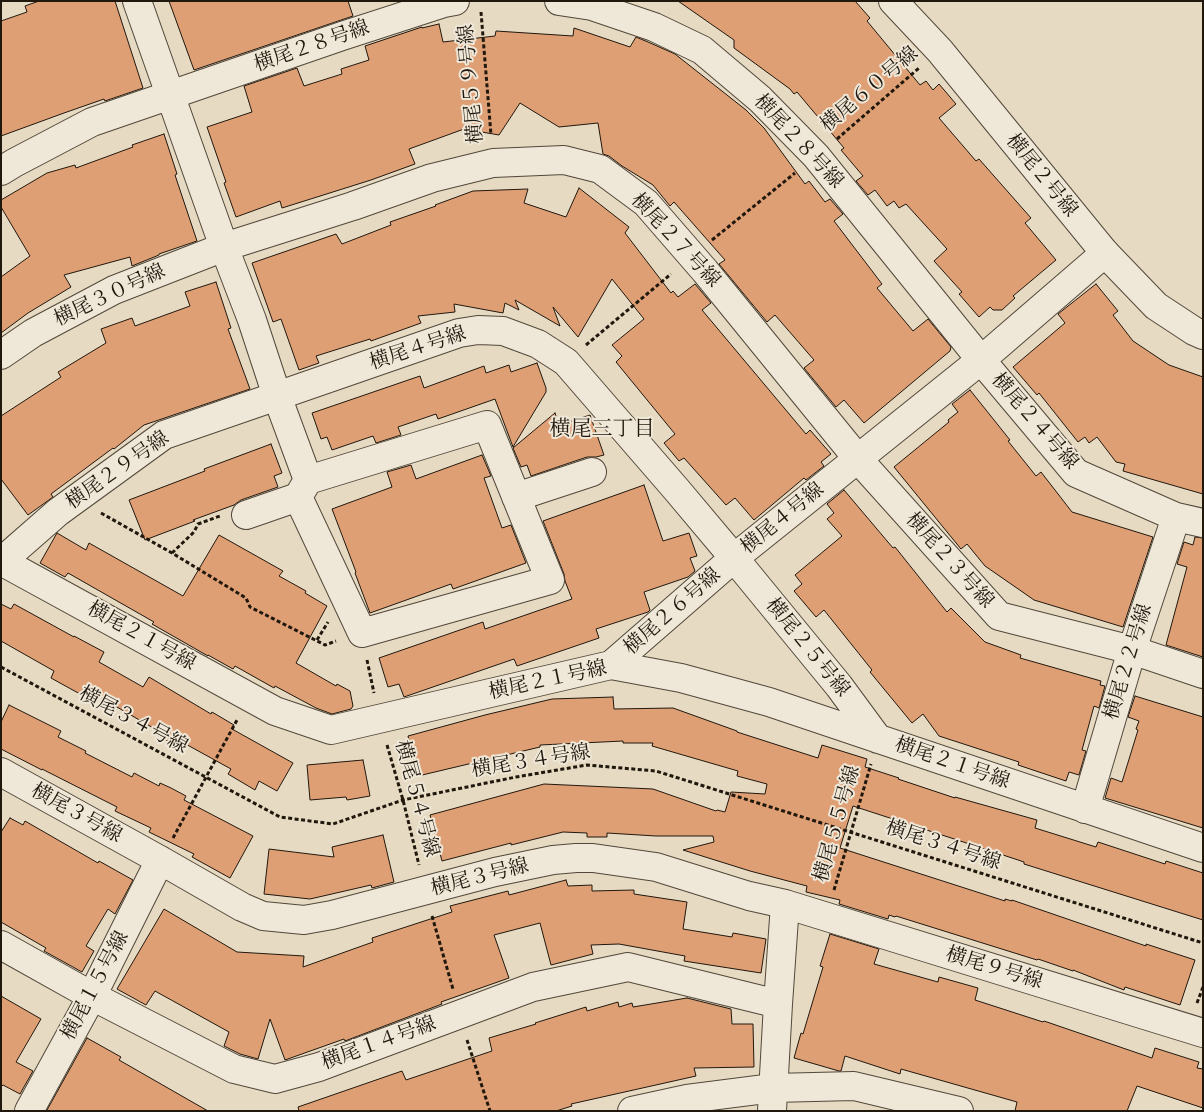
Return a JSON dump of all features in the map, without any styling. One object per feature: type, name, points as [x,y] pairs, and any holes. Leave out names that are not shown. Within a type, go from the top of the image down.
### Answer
[{"type":"street","points":[[138,1],[170,96],[252,320],[277,396],[303,489],[362,633],[550,580],[487,425],[303,489],[246,515]]},
{"type":"street","name":"横尾２８号線","points":[[1,171],[92,122],[342,36],[455,1]]},
{"type":"street","name":"横尾２８号線","points":[[559,1],[592,6],[654,27],[702,50],[760,99],[816,156],[981,360]]},
{"type":"street","name":"横尾２号線","points":[[893,1],[940,51],[1105,253],[1156,306],[1203,335]]},
{"type":"street","name":"横尾２７号線","points":[[224,247],[354,206],[432,178],[493,163],[564,160],[600,169],[646,203],[692,256],[858,459]]},
{"type":"street","name":"横尾３０号線","points":[[1,355],[33,333],[114,290],[224,247]]},
{"type":"street","name":"横尾４号線","points":[[277,396],[459,333],[478,330],[503,331],[538,344],[566,362],[734,558],[981,360],[1105,253]]},
{"type":"street","name":"横尾２４号線","points":[[981,360],[1076,473],[1176,517],[1203,523]]},
{"type":"street","name":"横尾２９号線","points":[[2,561],[58,512],[164,435],[277,396]]},
{"type":"street","name":"横尾２３号線","points":[[858,459],[999,616],[1132,650],[1203,674]]},
{"type":"street","points":[[516,497],[592,472]]},
{"type":"street","name":"横尾２２号線","points":[[1085,809],[1132,650],[1176,517]]},
{"type":"street","name":"横尾２６号線","points":[[611,665],[734,558]]},
{"type":"street","name":"横尾２５号線","points":[[734,558],[839,686],[878,739]]},
{"type":"street","name":"横尾２１号線","points":[[2,561],[275,711],[331,730],[611,665],[682,678],[769,702],[1203,848]]},
{"type":"street","name":"横尾３号線","points":[[1,772],[242,907],[263,916],[304,920],[332,915],[495,872],[553,860],[576,858],[593,858],[656,867],[749,896],[785,904]]},
{"type":"street","name":"横尾１５号線","points":[[29,1111],[92,996],[160,860]]},
{"type":"street","points":[[772,1099],[785,904]]},
{"type":"street","name":"横尾９号線","points":[[785,904],[1203,1033]]},
{"type":"street","name":"横尾１４号線","points":[[1,945],[92,996],[234,1069],[275,1079],[320,1067],[533,987],[628,967],[778,1004]]},
{"type":"street","points":[[632,1111],[687,1099],[772,1099],[854,1086],[960,1111]]},
{"type":"path","name":"横尾５９号線","points":[[481,11],[493,163]]},
{"type":"path","name":"横尾６０号線","points":[[566,362],[940,51]]},
{"type":"path","points":[[77,498],[246,598],[250,607],[325,645],[362,633],[376,702]]},
{"type":"path","points":[[172,553],[194,532],[198,524],[238,510],[246,515]]},
{"type":"path","name":"横尾３４号線","points":[[1,667],[280,817],[333,824],[403,800],[586,765],[656,771],[1203,943]]},
{"type":"path","points":[[160,860],[249,697]]},
{"type":"path","name":"横尾５５号線","points":[[826,917],[878,739]]},
{"type":"path","name":"横尾５４号線","points":[[386,741],[403,800],[420,873]]},
{"type":"path","points":[[430,910],[454,992]]},
{"type":"path","points":[[467,1037],[490,1111]]},
{"type":"building","points":[[39,1],[115,1],[143,88],[105,101],[104,99],[1,136],[1,21],[27,12],[25,6]]},
{"type":"building","points":[[169,1],[348,1],[353,16],[194,70]]},
{"type":"building","points":[[678,1],[855,1],[870,18],[867,21],[920,85],[926,81],[933,90],[939,84],[956,104],[939,118],[976,161],[979,159],[1031,218],[1025,223],[1056,260],[1013,296],[1015,298],[1002,310],[993,310],[990,307],[979,317],[959,294],[962,292],[934,261],[947,249],[906,204],[899,208],[894,201],[887,206],[875,190],[868,195],[856,181],[863,176],[841,150],[844,148],[797,92],[794,94],[790,89],[734,48],[734,40]]},
{"type":"building","points":[[439,24],[443,42],[495,36],[496,31],[573,36],[574,28],[630,47],[636,37],[675,54],[746,110],[764,128],[805,184],[809,181],[825,202],[830,199],[843,214],[834,221],[882,284],[877,288],[913,331],[928,319],[951,347],[950,351],[864,423],[844,400],[836,407],[804,368],[814,360],[775,315],[767,322],[719,264],[725,260],[674,202],[670,206],[653,185],[603,154],[598,123],[559,127],[520,103],[499,135],[464,129],[409,149],[415,164],[282,208],[280,201],[236,217],[207,127],[252,112],[244,86],[297,68],[304,86],[342,74],[341,69],[369,60],[365,46],[422,27]]},
{"type":"building","points":[[164,134],[177,174],[175,175],[197,241],[159,254],[132,266],[130,257],[64,275],[71,287],[28,313],[1,333],[1,277],[30,256],[1,207],[1,200],[47,173],[75,165],[76,168]]},
{"type":"building","points":[[579,188],[629,227],[625,233],[671,293],[673,291],[678,297],[695,284],[711,303],[702,310],[806,434],[810,430],[831,454],[821,462],[824,466],[806,480],[804,478],[754,520],[735,498],[726,505],[684,458],[679,461],[664,443],[675,434],[616,362],[622,356],[612,345],[644,319],[612,279],[578,337],[553,307],[560,326],[515,300],[519,310],[505,303],[503,313],[454,304],[455,312],[418,316],[421,323],[371,341],[370,339],[316,356],[319,363],[299,370],[281,319],[273,322],[252,263],[336,234],[342,244],[391,225],[390,222],[473,191],[528,189],[524,203],[566,217]]},
{"type":"building","points":[[216,282],[231,328],[228,329],[250,389],[144,425],[51,494],[53,497],[28,515],[1,479],[1,416],[61,377],[58,372],[106,343],[101,329],[132,318],[135,326],[190,306],[185,292]]},
{"type":"building","points":[[1096,284],[1118,311],[1113,315],[1133,341],[1169,365],[1203,377],[1203,494],[1123,471],[1125,464],[1116,462],[1097,437],[1089,443],[1085,437],[1078,442],[1039,393],[1037,395],[1013,367],[1065,323],[1058,314]]},
{"type":"building","points":[[537,363],[546,392],[513,447],[495,399],[438,419],[436,414],[398,427],[401,435],[376,443],[373,436],[332,450],[327,437],[321,439],[312,413],[420,376],[424,388],[484,366],[486,373],[509,365],[511,372]]},
{"type":"building","points":[[970,390],[1036,476],[1041,472],[1072,512],[1153,537],[1123,627],[1034,600],[985,566],[967,544],[961,549],[894,467],[949,422],[948,420],[958,412],[952,404]]},
{"type":"building","points":[[555,413],[559,425],[590,415],[604,455],[587,457],[531,476],[527,465],[521,467],[513,448]]},
{"type":"building","points":[[271,444],[282,473],[274,476],[278,487],[241,500],[234,505],[145,540],[129,500]]},
{"type":"building","points":[[482,455],[491,476],[484,478],[502,528],[511,525],[526,563],[453,589],[451,584],[370,613],[332,509],[392,487],[387,472],[411,465],[416,479]]},
{"type":"building","points":[[644,485],[663,541],[689,533],[697,556],[690,558],[695,571],[688,577],[644,592],[650,610],[648,612],[596,629],[599,638],[517,666],[514,659],[404,697],[399,684],[388,687],[379,658],[483,622],[485,629],[572,599],[543,521]]},
{"type":"building","points":[[844,490],[893,548],[895,547],[947,612],[951,608],[985,642],[1021,655],[1020,658],[1101,681],[1100,685],[1105,686],[1099,708],[1094,706],[1082,750],[1086,751],[1079,775],[1069,772],[1066,781],[1018,765],[1019,762],[939,736],[923,714],[912,723],[870,672],[872,670],[824,610],[816,617],[794,591],[802,584],[795,575],[842,536],[827,519],[834,513],[827,504]]},
{"type":"building","points":[[57,533],[86,550],[89,543],[183,596],[219,535],[283,571],[279,576],[306,591],[305,593],[327,606],[296,663],[336,686],[337,684],[350,691],[353,706],[351,709],[332,714],[316,708],[275,686],[274,688],[235,666],[233,669],[208,656],[152,624],[154,622],[68,573],[65,577],[40,563]]},
{"type":"building","points":[[1195,537],[1203,538],[1203,657],[1166,645],[1187,567],[1177,564],[1184,542],[1193,545]]},
{"type":"building","points":[[1,604],[11,609],[14,604],[104,652],[99,662],[143,687],[149,677],[211,714],[212,712],[234,725],[232,729],[293,763],[277,791],[259,781],[255,790],[228,774],[231,769],[182,742],[179,747],[153,733],[155,729],[84,688],[80,694],[51,678],[54,671],[1,641]]},
{"type":"building","points":[[1135,696],[1203,717],[1203,828],[1105,798],[1111,778],[1122,782],[1138,730],[1136,729],[1139,721],[1128,717]]},
{"type":"building","points":[[613,697],[614,709],[673,708],[737,732],[818,758],[822,745],[867,759],[865,767],[898,779],[955,798],[1037,820],[1035,828],[1096,847],[1098,842],[1165,864],[1166,861],[1203,873],[1203,920],[1024,864],[1024,862],[853,806],[840,848],[1005,901],[1005,899],[1012,900],[1146,946],[1146,944],[1195,960],[1180,1005],[1125,987],[1124,990],[1073,970],[896,916],[889,915],[888,919],[839,904],[840,900],[806,892],[807,886],[683,850],[714,842],[713,836],[656,836],[607,833],[607,837],[587,837],[587,833],[563,832],[442,861],[430,815],[544,784],[653,789],[716,811],[725,812],[731,792],[765,794],[767,784],[737,776],[738,771],[652,746],[653,743],[623,743],[623,741],[540,745],[540,747],[418,776],[408,736],[552,699]]},
{"type":"building","points":[[9,705],[61,731],[58,737],[86,751],[85,753],[132,777],[134,773],[159,786],[160,783],[171,788],[186,796],[184,800],[253,836],[230,878],[192,857],[194,854],[149,832],[151,828],[115,811],[117,807],[1,749],[1,722]]},
{"type":"building","points":[[363,760],[370,796],[347,800],[346,797],[310,800],[307,765]]},
{"type":"building","points":[[10,818],[23,825],[25,821],[98,863],[99,861],[133,880],[115,914],[108,909],[86,946],[94,951],[82,972],[44,951],[46,948],[1,922],[1,832]]},
{"type":"building","points":[[383,835],[394,882],[372,888],[371,885],[310,899],[264,894],[269,849],[334,857],[332,847]]},
{"type":"building","points":[[566,880],[568,886],[592,885],[592,891],[634,890],[634,894],[687,902],[683,929],[732,937],[733,933],[766,939],[761,973],[684,961],[685,956],[619,944],[591,945],[593,954],[551,965],[540,923],[494,935],[509,978],[441,1002],[442,1004],[345,1041],[344,1039],[285,1060],[270,1019],[258,1059],[240,1054],[224,1046],[229,1032],[155,991],[146,1005],[117,989],[164,909],[237,952],[304,956],[303,967],[373,942],[372,938],[452,912],[450,906],[508,891],[509,895]]},
{"type":"building","points":[[830,934],[879,949],[874,964],[938,982],[939,977],[978,988],[975,1000],[1044,1021],[1152,1058],[1155,1048],[1199,1062],[1197,1068],[1203,1069],[1203,1108],[1137,1086],[1127,1111],[1015,1111],[1017,1102],[901,1069],[900,1074],[845,1056],[841,1071],[839,1071],[794,1058],[823,967],[820,966]]},
{"type":"building","points":[[1,996],[41,1019],[16,1062],[33,1071],[20,1094],[3,1085],[1,1087]]},
{"type":"building","points":[[687,998],[731,1009],[732,1024],[753,1024],[754,1067],[694,1068],[696,1076],[571,1104],[572,1106],[556,1111],[299,1111],[298,1107],[402,1071],[406,1080],[492,1051],[489,1038],[586,1007],[587,1011],[618,1002],[619,1007],[632,1003],[633,1007]]},
{"type":"building","points":[[87,1038],[121,1057],[119,1060],[208,1111],[47,1110]]},
{"type":"district","name":"横尾三丁目","points":[[602,430]]}]
